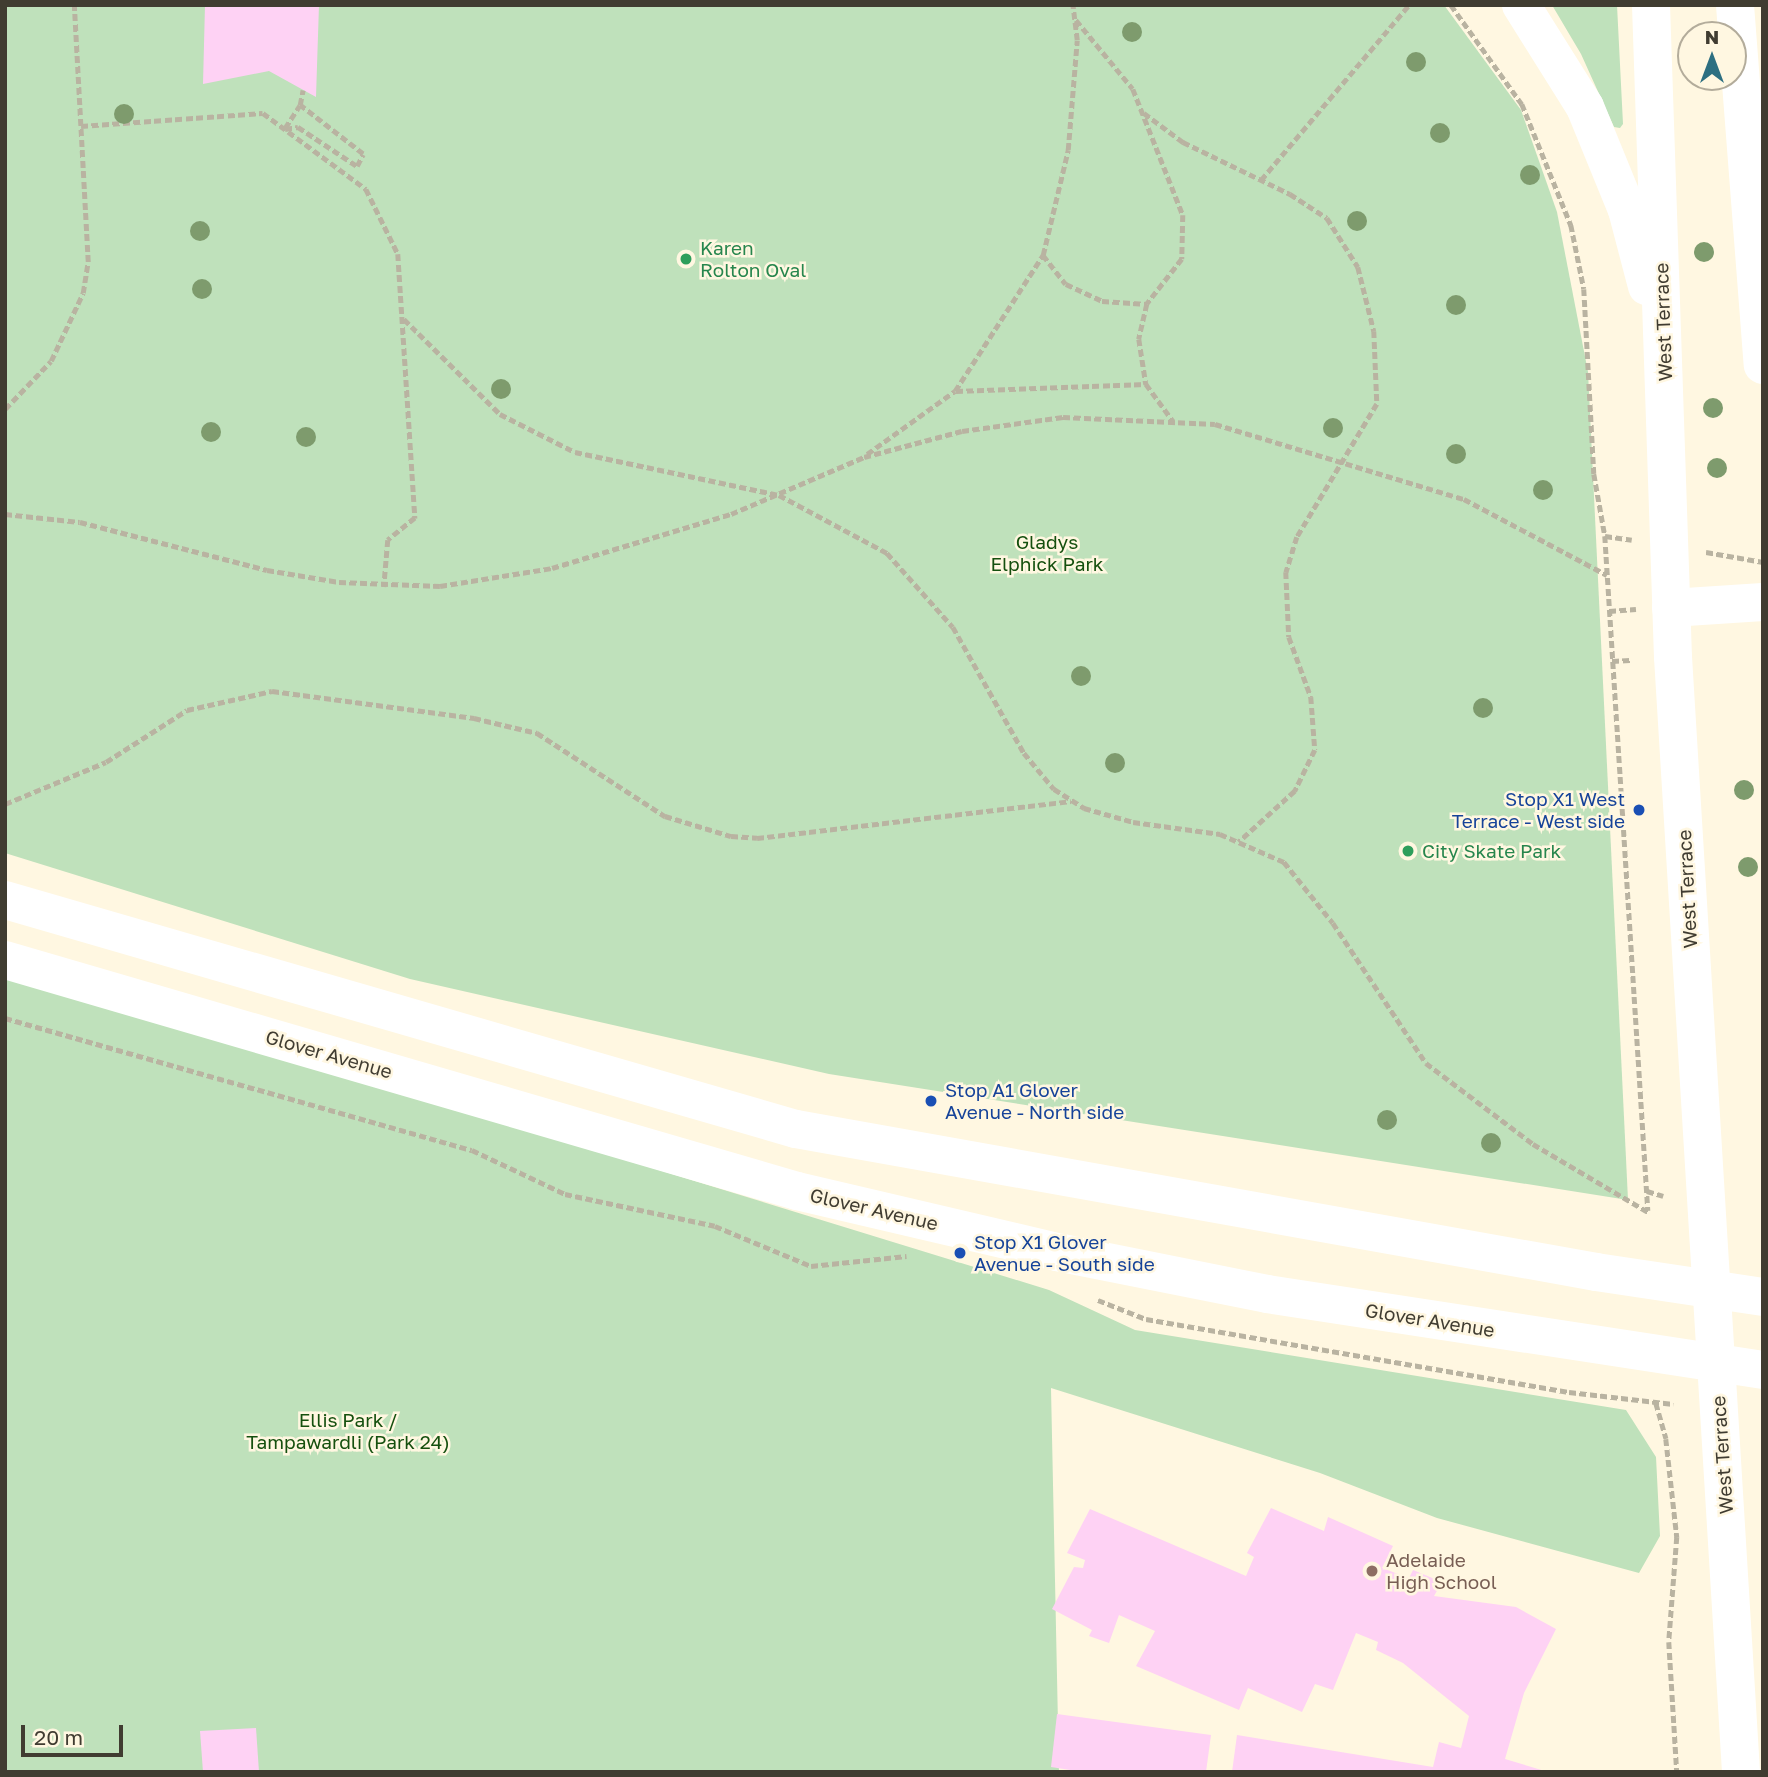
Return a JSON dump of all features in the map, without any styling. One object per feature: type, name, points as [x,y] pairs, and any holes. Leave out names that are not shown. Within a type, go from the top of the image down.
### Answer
[{"type":"main road","points":[[1521,5],[1585,107],[1610,164],[1644,271],[1665,406]]},
{"type":"main road","name":"West Terrace","points":[[1651,5],[1671,608],[1741,1772]]},
{"type":"main road","points":[[1735,5],[1763,365]]},
{"type":"main road","points":[[1671,608],[1763,602]]},
{"type":"main road","points":[[5,900],[796,1129],[1763,1297]]},
{"type":"main road","name":"Glover Avenue","points":[[5,960],[797,1191],[1057,1252],[1267,1294],[1763,1370]]},
{"type":"main road","points":[[346,1059],[361,1003]]},
{"type":"path","points":[[5,409],[51,361],[83,293],[88,262],[74,5]]},
{"type":"path","points":[[864,457],[955,391],[1043,255],[1068,150],[1077,40],[1073,5]]},
{"type":"path","points":[[1261,180],[1409,5]]},
{"type":"path","points":[[404,319],[500,414],[575,452],[779,495],[887,553],[953,627],[1024,753],[1054,789],[1073,801],[1133,822],[1220,834],[1284,862],[1332,923],[1426,1063],[1533,1144],[1648,1212],[1607,575],[1594,474],[1584,289],[1571,225],[1522,104],[1451,5]]},
{"type":"path","points":[[1074,18],[1133,89],[1183,215],[1182,259],[1147,304],[1139,339],[1146,384],[1173,422]]},
{"type":"path","points":[[284,129],[300,105],[303,90]]},
{"type":"path","points":[[284,129],[298,127],[356,166],[363,154],[300,105]]},
{"type":"path","points":[[81,127],[263,113],[366,190],[398,254],[415,518],[388,540],[384,587]]},
{"type":"path","points":[[1144,113],[1183,142],[1261,180],[1327,218],[1358,267],[1374,331],[1377,404],[1297,537],[1286,572],[1289,637],[1311,697],[1315,750],[1295,791],[1239,842]]},
{"type":"path","points":[[1043,255],[1066,284],[1102,301],[1147,304]]},
{"type":"path","points":[[955,391],[1146,384]]},
{"type":"path","points":[[5,514],[80,522],[267,570],[384,587],[440,586],[552,568],[779,495],[864,457],[962,431],[1063,417],[1215,424],[1464,499],[1607,575]]},
{"type":"path","points":[[1612,660],[1630,660]]},
{"type":"path","points":[[5,804],[106,762],[187,710],[272,691],[474,718],[537,733],[664,816],[731,836],[769,837],[1073,801]]},
{"type":"path","points":[[1647,1191],[1662,1196]]},
{"type":"path","points":[[1673,1404],[1656,1403],[1666,1439],[1676,1537],[1669,1642],[1676,1772]]},
{"type":"green space","name":"Gladys Elphick Park","points":[[5,5],[1444,5],[1521,110],[1557,212],[1588,372],[1628,1200],[829,1074],[410,979],[5,853]]},
{"type":"green space","points":[[1552,5],[1617,5],[1623,124],[1620,128],[1614,127],[1581,54]]},
{"type":"green space","name":"Ellis Park / Tampawardli (Park 24)","points":[[5,969],[1049,1290],[1135,1330],[1626,1410],[1656,1457],[1660,1536],[1639,1573],[1437,1518],[1320,1473],[1051,1388],[1059,1772],[5,1772]]},
{"type":"building","points":[[205,5],[319,5],[316,97],[269,71],[203,84]]},
{"type":"building","points":[[1271,1508],[1324,1531],[1328,1517],[1393,1546],[1382,1568],[1409,1578],[1413,1570],[1442,1582],[1434,1596],[1516,1607],[1556,1629],[1524,1693],[1505,1759],[1548,1772],[1232,1772],[1237,1735],[1433,1767],[1439,1742],[1461,1748],[1469,1716],[1403,1663],[1376,1650],[1378,1642],[1356,1633],[1333,1690],[1315,1684],[1302,1712],[1248,1688],[1239,1710],[1136,1666],[1155,1631],[1119,1615],[1109,1643],[1089,1636],[1092,1630],[1052,1609],[1074,1567],[1083,1568],[1085,1560],[1067,1553],[1090,1509],[1246,1576],[1254,1557],[1247,1553]]},
{"type":"building","points":[[1057,1714],[1211,1735],[1206,1772],[1083,1772],[1051,1767]]},
{"type":"building","points":[[256,1728],[259,1772],[203,1772],[200,1731]]},
{"type":"place","name":"Karen Rolton Oval","points":[[686,259]]},
{"type":"place","name":"Stop X1 West Terrace - West side","points":[[1639,810]]},
{"type":"place","name":"City Skate Park","points":[[1408,851]]},
{"type":"place","name":"Stop A1 Glover Avenue - North side","points":[[931,1101]]},
{"type":"place","name":"Stop X1 Glover Avenue - South side","points":[[960,1253]]},
{"type":"place","name":"Adelaide High School","points":[[1372,1571]]}]
